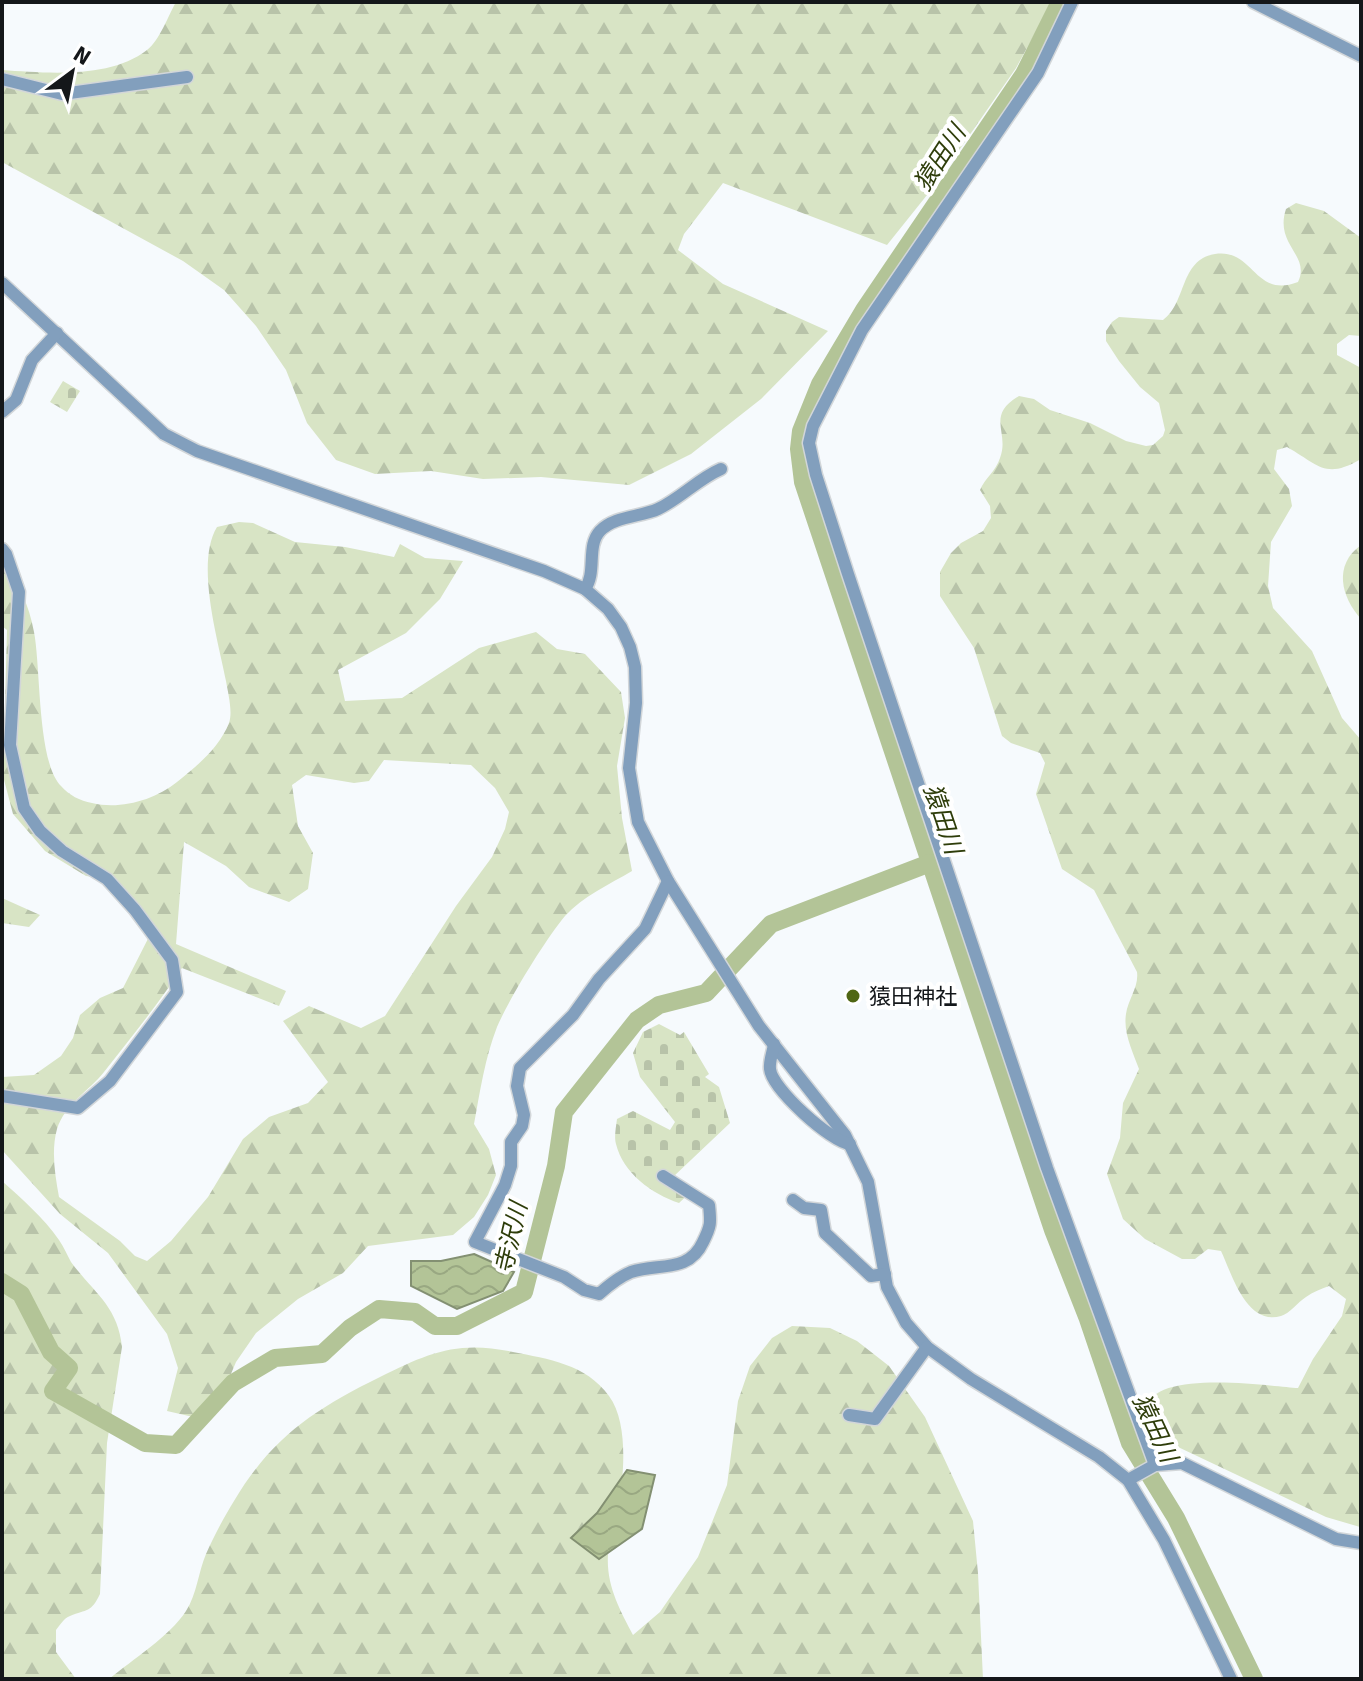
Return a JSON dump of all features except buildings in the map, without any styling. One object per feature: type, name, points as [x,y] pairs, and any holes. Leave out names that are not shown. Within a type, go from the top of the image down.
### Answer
[{"type":"street","points":[[1072,2],[1038,73],[862,330],[822,407],[809,443],[816,475],[848,574],[1149,1468]]},
{"type":"street","points":[[1253,2],[1361,56]]},
{"type":"street","points":[[2,79],[62,94],[187,77]]},
{"type":"street","points":[[2,283],[164,434],[197,451],[544,571],[585,589],[608,609],[621,627],[635,667],[636,703],[629,768],[638,822],[668,881],[759,1026],[850,1144],[868,1182],[887,1287],[906,1323],[927,1347],[971,1379],[1099,1457],[1128,1480],[1164,1540],[1231,1679]]},
{"type":"street","points":[[2,412],[16,400],[32,360],[57,333]]},
{"type":"street","points":[[585,589],[591,580],[594,545],[601,530],[609,524],[657,510],[705,476],[721,469]]},
{"type":"street","points":[[2,549],[19,592],[10,745],[24,808],[40,831],[62,851],[107,879],[135,910],[172,960],[177,992],[110,1081],[78,1108],[2,1096]]},
{"type":"street","points":[[663,1176],[709,1205],[712,1225],[697,1255],[683,1263],[621,1276],[599,1294],[475,1242],[505,1185],[511,1166],[511,1142],[522,1126],[524,1115],[517,1086],[520,1068],[573,1015],[599,979],[645,929],[668,881]]},
{"type":"street","points":[[774,1044],[770,1070],[777,1084],[830,1135],[840,1143],[850,1144]]},
{"type":"street","points":[[793,1200],[804,1208],[821,1210],[825,1233],[871,1276],[885,1274]]},
{"type":"street","points":[[849,1415],[875,1419],[927,1347]]},
{"type":"street","points":[[1128,1480],[1149,1468],[1182,1463],[1336,1539],[1361,1543]]},
{"type":"green space","points":[[176,2],[1052,2],[1016,68],[935,185],[887,245],[723,183],[684,234],[678,250],[723,284],[828,331],[761,399],[691,454],[629,485],[541,477],[483,479],[431,471],[375,474],[336,460],[307,423],[286,370],[256,326],[224,290],[183,261],[2,162],[2,70],[78,72],[115,66],[147,50],[156,40]]},
{"type":"green space","points":[[1296,203],[1324,211],[1361,238],[1361,336],[1349,335],[1337,344],[1337,355],[1361,368],[1361,459],[1339,469],[1330,469],[1322,468],[1287,447],[1277,450],[1274,469],[1289,489],[1292,506],[1271,542],[1268,586],[1273,608],[1312,651],[1342,718],[1361,740],[1360,1527],[1326,1517],[1159,1438],[1148,1414],[1152,1397],[1170,1388],[1195,1383],[1298,1388],[1342,1316],[1346,1299],[1329,1286],[1309,1295],[1287,1313],[1269,1317],[1258,1313],[1242,1296],[1221,1251],[1208,1249],[1195,1259],[1182,1259],[1145,1239],[1123,1219],[1107,1174],[1120,1138],[1123,1103],[1139,1069],[1125,1021],[1137,972],[1094,890],[1062,869],[1036,794],[1045,763],[1040,753],[1011,743],[1002,736],[974,648],[940,596],[940,572],[951,553],[961,543],[983,531],[991,518],[990,506],[980,490],[1000,458],[1001,418],[1009,403],[1019,396],[1034,399],[1050,410],[1090,423],[1126,441],[1153,445],[1165,430],[1159,403],[1140,387],[1119,361],[1106,341],[1106,331],[1119,317],[1163,320],[1171,313],[1195,264],[1215,254],[1238,258],[1272,284],[1298,282],[1300,264],[1288,241],[1284,221],[1286,209]]},
{"type":"green space","points":[[63,381],[80,391],[67,412],[50,402]]},
{"type":"green space","points":[[239,522],[253,523],[295,542],[345,547],[394,557],[400,544],[425,558],[463,561],[440,599],[406,633],[338,670],[345,701],[402,698],[479,648],[536,632],[557,649],[585,654],[621,692],[625,718],[617,766],[622,818],[632,871],[588,897],[565,916],[528,970],[497,1027],[474,1124],[489,1149],[496,1175],[474,1217],[453,1235],[368,1246],[343,1273],[298,1299],[256,1333],[236,1362],[220,1400],[202,1419],[167,1411],[178,1368],[167,1334],[108,1253],[60,1214],[2,1150],[2,1077],[34,1075],[61,1056],[73,1038],[80,1015],[100,998],[123,988],[155,925],[117,880],[86,876],[45,851],[13,814],[3,776],[7,630],[2,626],[2,561],[26,603],[32,622],[44,736],[53,774],[64,789],[79,799],[103,805],[125,804],[148,798],[177,782],[200,763],[229,723],[230,702],[208,581],[211,542],[217,527]],"holes":[[[384,760],[471,765],[495,788],[509,812],[492,857],[456,906],[385,1016],[361,1028],[309,1006],[283,1021],[328,1082],[308,1103],[269,1117],[243,1139],[208,1197],[171,1241],[147,1261],[135,1256],[120,1241],[59,1197],[54,1154],[55,1137],[61,1120],[71,1105],[104,1072],[182,968],[279,1006],[286,991],[176,944],[184,842],[226,866],[249,887],[289,902],[308,889],[313,853],[298,826],[292,785],[306,775],[354,783],[369,781]]]},
{"type":"green space","points":[[1361,545],[1361,619],[1345,591],[1343,571],[1352,553]]},
{"type":"green space","points":[[2,898],[40,915],[29,927],[2,923]]},
{"type":"green space","points":[[659,1024],[680,1035],[684,1032],[709,1074],[705,1077],[719,1087],[730,1123],[673,1177],[693,1190],[679,1203],[640,1181],[625,1164],[615,1141],[617,1119],[633,1111],[670,1130],[675,1122],[640,1077],[633,1053],[643,1032]]},
{"type":"green space","points":[[2,1181],[32,1209],[61,1243],[71,1262],[110,1310],[120,1333],[122,1347],[107,1443],[100,1594],[91,1607],[68,1617],[56,1630],[56,1652],[76,1679],[2,1679]]},
{"type":"green space","points":[[792,1326],[830,1328],[857,1341],[889,1366],[925,1417],[973,1521],[983,1679],[109,1679],[161,1638],[186,1611],[206,1554],[223,1520],[249,1479],[280,1442],[315,1413],[357,1389],[413,1361],[459,1348],[493,1349],[566,1365],[589,1377],[609,1396],[620,1421],[623,1466],[608,1555],[609,1577],[633,1635],[660,1612],[698,1557],[727,1485],[738,1401],[750,1366],[772,1338]]},
{"type":"water","points":[[474,1254],[514,1272],[503,1291],[457,1309],[411,1286],[411,1261],[441,1261]]},
{"type":"water","points":[[627,1470],[655,1475],[642,1529],[599,1559],[571,1538],[597,1513]]},
{"type":"waterway","name":"猿田川","points":[[1060,2],[1024,74],[864,310],[820,384],[801,431],[799,449],[803,482],[1053,1230],[1088,1319],[1130,1443],[1176,1518],[1254,1679]]},
{"type":"waterway","name":"寺沢川","points":[[2,1282],[21,1294],[51,1352],[69,1368],[53,1391],[145,1443],[176,1445],[233,1383],[275,1358],[322,1354],[350,1328],[379,1309],[415,1312],[435,1326],[457,1326],[524,1292],[556,1166],[564,1112],[637,1020],[659,1005],[706,993],[771,924],[930,863]]},
{"type":"place","name":"猿田神社","points":[[853,996]]}]
